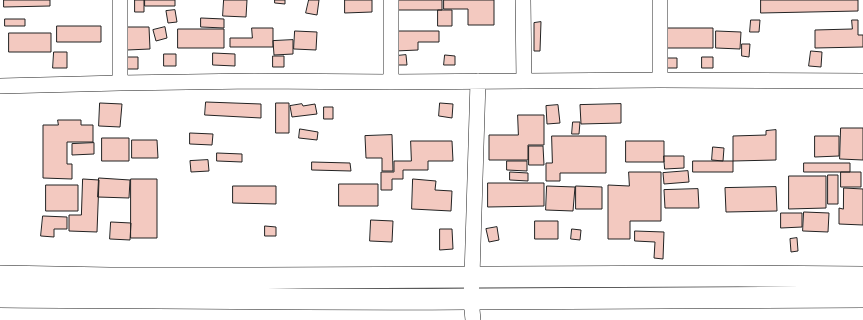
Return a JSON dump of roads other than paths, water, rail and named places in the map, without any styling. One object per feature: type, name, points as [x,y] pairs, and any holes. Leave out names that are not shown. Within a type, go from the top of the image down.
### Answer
[{"type":"street","points":[[120,0],[120,83]]},
{"type":"street","points":[[390,0],[391,82]]},
{"type":"street","points":[[523,0],[524,81]]},
{"type":"street","points":[[660,0],[660,80]]},
{"type":"street","points":[[0,86],[254,81],[863,81]]},
{"type":"street","points":[[473,320],[472,278],[478,81]]},
{"type":"street","points":[[0,276],[142,278],[863,277]]},
{"type":"street","points":[[0,298],[263,300],[863,297]]}]
